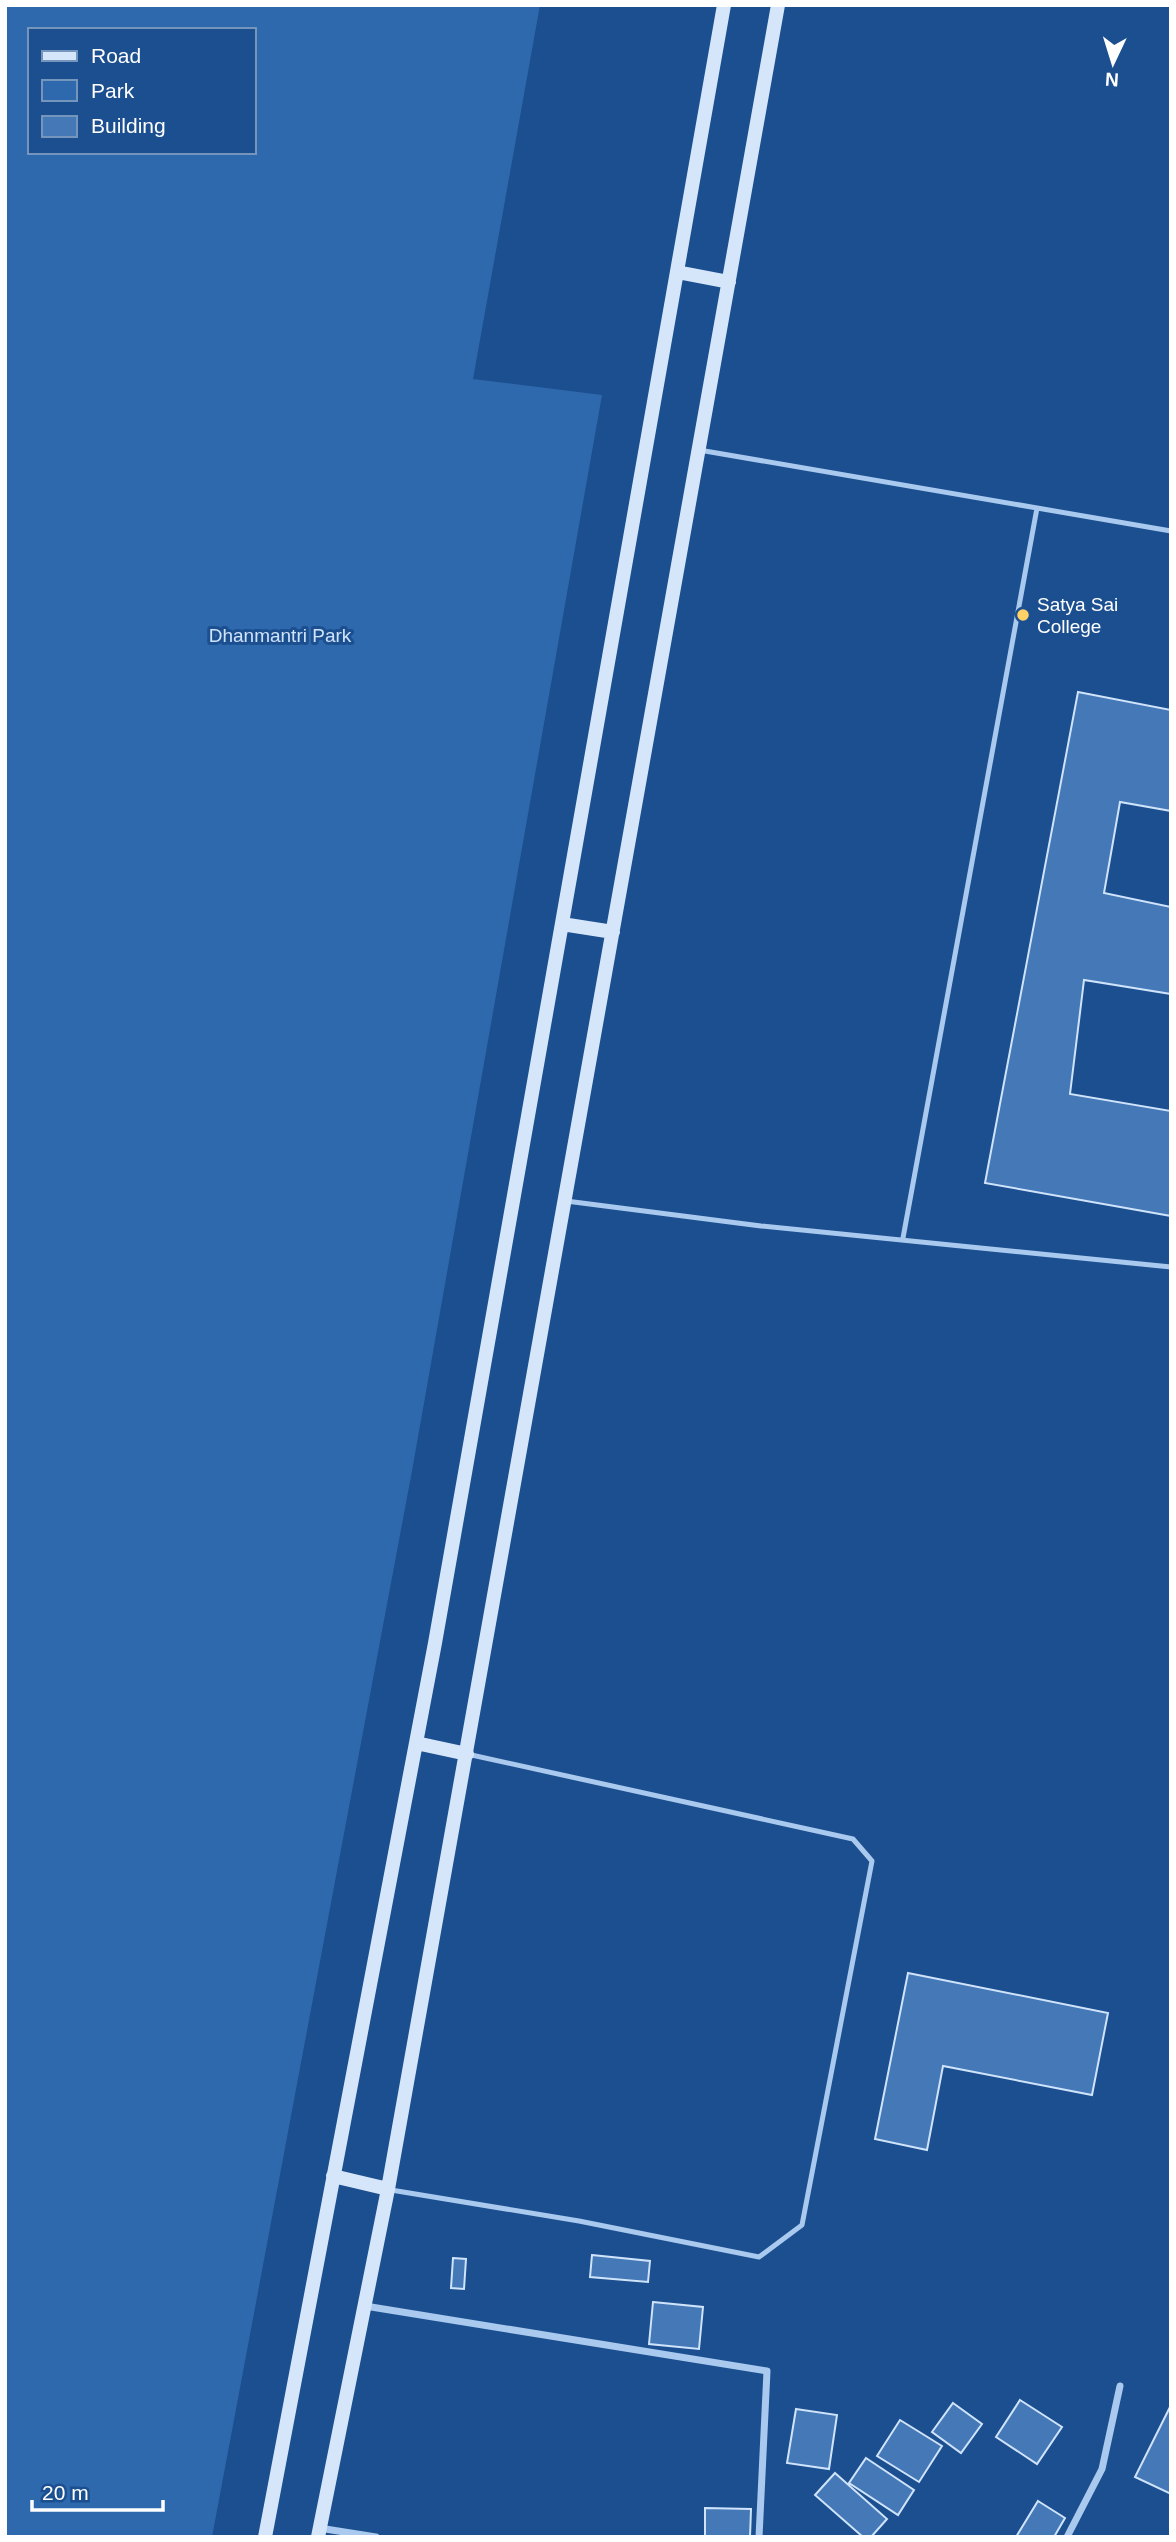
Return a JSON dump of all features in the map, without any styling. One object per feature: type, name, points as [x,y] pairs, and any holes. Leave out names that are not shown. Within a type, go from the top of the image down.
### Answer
[{"type":"main road","points":[[265,2537],[416,1743],[724,5]]},
{"type":"main road","points":[[318,2532],[388,2189],[778,5]]},
{"type":"main road","points":[[677,272],[729,282]]},
{"type":"main road","points":[[562,924],[613,932]]},
{"type":"main road","points":[[416,1743],[467,1754]]},
{"type":"main road","points":[[333,2176],[388,2189]]},
{"type":"street","points":[[364,2306],[767,2371],[759,2537]]},
{"type":"street","points":[[1067,2537],[1102,2469],[1120,2386]]},
{"type":"street","points":[[318,2532],[376,2537]]},
{"type":"lane","points":[[699,450],[1171,531]]},
{"type":"lane","points":[[903,1238],[1037,508]]},
{"type":"lane","points":[[566,1201],[761,1226],[903,1238],[1171,1267]]},
{"type":"lane","points":[[388,2189],[579,2221],[759,2257],[802,2225],[872,1861],[853,1839],[467,1754]]},
{"type":"green space","name":"Dhanmantri Park","points":[[5,5],[540,5],[473,379],[602,395],[412,1471],[212,2537],[5,2537]]},
{"type":"building","points":[[1078,692],[1171,710],[1171,811],[1120,802],[1104,893],[1171,907],[1171,994],[1084,980],[1070,1094],[1171,1111],[1171,1216],[985,1183]]},
{"type":"building","points":[[908,1973],[1108,2013],[1092,2095],[943,2066],[927,2150],[875,2139]]},
{"type":"building","points":[[592,2255],[650,2261],[648,2282],[590,2277]]},
{"type":"building","points":[[453,2258],[466,2259],[464,2289],[451,2288]]},
{"type":"building","points":[[653,2302],[703,2307],[699,2349],[649,2344]]},
{"type":"building","points":[[1020,2400],[1062,2427],[1037,2464],[996,2437]]},
{"type":"building","points":[[953,2403],[982,2424],[961,2453],[932,2432]]},
{"type":"building","points":[[1171,2405],[1171,2494],[1135,2477]]},
{"type":"building","points":[[796,2409],[837,2415],[829,2469],[787,2463]]},
{"type":"building","points":[[900,2420],[942,2446],[919,2482],[877,2456]]},
{"type":"building","points":[[866,2458],[914,2490],[898,2515],[849,2483]]},
{"type":"building","points":[[835,2473],[887,2519],[871,2537],[863,2537],[815,2495]]},
{"type":"building","points":[[1038,2501],[1065,2518],[1054,2537],[1016,2537]]},
{"type":"building","points":[[705,2508],[751,2509],[750,2537],[705,2537]]},
{"type":"place","name":"Satya Sai College","points":[[1023,615]]}]
